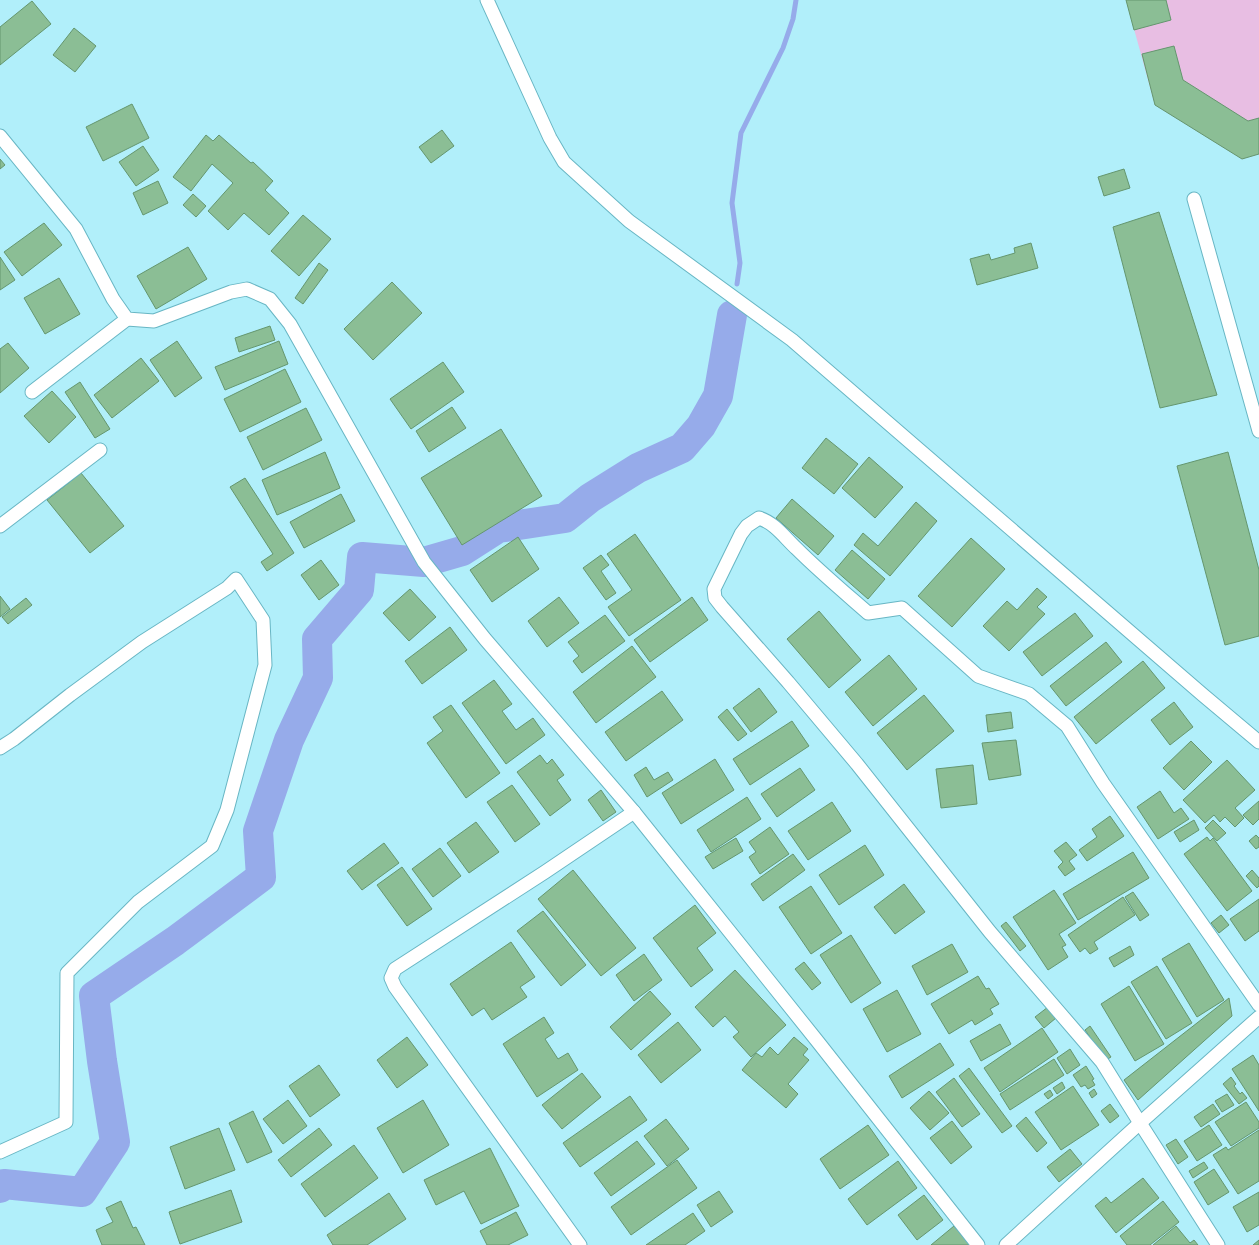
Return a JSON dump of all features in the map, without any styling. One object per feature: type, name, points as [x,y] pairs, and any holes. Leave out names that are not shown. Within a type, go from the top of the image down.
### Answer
[{"type":"street","points":[[487,0],[550,138],[564,162],[629,221],[792,340],[1259,742]]},
{"type":"street","points":[[0,136],[76,229],[113,299],[127,319]]},
{"type":"street","points":[[1194,199],[1259,431]]},
{"type":"street","points":[[32,392],[127,319],[154,321],[231,292],[246,289],[270,299],[290,324],[424,562],[435,577],[485,639],[634,812],[978,1245]]},
{"type":"street","points":[[0,526],[100,450]]},
{"type":"street","points":[[1218,1245],[1102,1062],[990,932],[857,764],[715,598],[714,589],[746,526],[759,518],[765,520],[776,527],[796,549],[868,613],[902,608],[978,676],[1029,694],[1067,726],[1103,783],[1259,1005]]},
{"type":"street","points":[[0,748],[136,647],[227,588],[236,579],[263,620],[265,665],[227,810],[212,846],[138,902],[67,973],[66,1122],[0,1152]]},
{"type":"street","points":[[580,1245],[400,994],[391,978],[395,970],[634,812]]},
{"type":"street","points":[[1006,1245],[1259,1017]]},
{"type":"shaded area","points":[[1126,0],[1259,0],[1259,154],[1242,159],[1155,105]]},
{"type":"building","points":[[1126,0],[1166,0],[1171,20],[1134,30]]},
{"type":"building","points":[[32,1],[51,24],[0,65],[0,27]]},
{"type":"building","points":[[74,28],[96,46],[75,72],[53,55]]},
{"type":"building","points":[[1174,46],[1183,80],[1248,121],[1259,118],[1259,154],[1242,159],[1155,105],[1142,54]]},
{"type":"building","points":[[132,104],[149,138],[103,161],[86,127]]},
{"type":"building","points":[[442,130],[454,146],[431,163],[419,147]]},
{"type":"building","points":[[206,135],[213,141],[219,135],[251,163],[253,162],[273,181],[265,190],[289,213],[269,235],[244,213],[228,230],[208,211],[233,183],[212,164],[191,191],[173,177]]},
{"type":"building","points":[[143,146],[159,170],[136,186],[119,162]]},
{"type":"building","points":[[0,159],[5,165],[0,169]]},
{"type":"building","points":[[1124,169],[1130,188],[1104,196],[1098,177]]},
{"type":"building","points":[[158,181],[168,203],[143,215],[133,193]]},
{"type":"building","points":[[193,194],[206,206],[196,217],[183,205]]},
{"type":"building","points":[[1159,212],[1217,395],[1160,408],[1113,227]]},
{"type":"building","points":[[303,215],[331,239],[299,276],[271,251]]},
{"type":"building","points":[[44,223],[62,245],[22,276],[4,252]]},
{"type":"building","points":[[1031,243],[1038,268],[977,285],[970,259],[989,254],[991,260],[1015,253],[1014,248]]},
{"type":"building","points":[[188,247],[207,279],[156,309],[137,276]]},
{"type":"building","points":[[0,257],[15,280],[0,290]]},
{"type":"building","points":[[319,263],[328,270],[303,304],[295,298]]},
{"type":"building","points":[[59,278],[80,314],[45,334],[24,298]]},
{"type":"building","points":[[392,282],[422,313],[373,360],[344,329]]},
{"type":"building","points":[[270,326],[275,340],[239,352],[235,338]]},
{"type":"building","points":[[177,341],[202,378],[175,397],[150,360]]},
{"type":"building","points":[[279,341],[288,364],[225,390],[215,367]]},
{"type":"building","points":[[8,343],[29,368],[0,393],[0,349]]},
{"type":"building","points":[[141,358],[159,381],[112,418],[94,395]]},
{"type":"building","points":[[443,362],[464,392],[411,429],[390,399]]},
{"type":"building","points":[[285,369],[301,402],[240,432],[224,399]]},
{"type":"building","points":[[80,382],[110,429],[95,438],[65,392]]},
{"type":"building","points":[[52,391],[76,417],[49,443],[24,416]]},
{"type":"building","points":[[452,407],[466,428],[429,452],[416,431]]},
{"type":"building","points":[[306,408],[322,440],[263,470],[247,437]]},
{"type":"building","points":[[501,429],[542,496],[462,545],[421,478]]},
{"type":"building","points":[[826,438],[858,464],[834,494],[802,468]]},
{"type":"building","points":[[325,452],[340,488],[277,515],[262,480]]},
{"type":"building","points":[[1228,452],[1259,570],[1259,636],[1225,645],[1177,466]]},
{"type":"building","points":[[869,457],[903,487],[875,518],[842,488]]},
{"type":"building","points":[[81,473],[124,526],[90,553],[47,500]]},
{"type":"building","points":[[245,478],[294,553],[267,571],[261,562],[273,554],[230,487]]},
{"type":"building","points":[[341,494],[355,521],[304,548],[290,522]]},
{"type":"building","points":[[792,499],[834,536],[818,555],[776,518]]},
{"type":"building","points":[[916,502],[937,521],[890,576],[854,545],[863,533],[878,546]]},
{"type":"building","points":[[635,534],[681,600],[629,636],[608,607],[632,590],[607,554]]},
{"type":"building","points":[[518,537],[539,569],[492,602],[470,570]]},
{"type":"building","points":[[971,538],[1005,569],[952,627],[918,596]]},
{"type":"building","points":[[852,550],[885,579],[868,599],[835,570]]},
{"type":"building","points":[[601,555],[609,565],[601,571],[616,593],[606,600],[583,568]]},
{"type":"building","points":[[321,560],[339,585],[319,600],[301,575]]},
{"type":"building","points":[[1037,588],[1047,597],[1037,607],[1045,614],[1009,651],[983,626],[1007,601],[1017,610]]},
{"type":"building","points":[[410,589],[436,617],[409,641],[383,613]]},
{"type":"building","points":[[0,596],[10,609],[0,617]]},
{"type":"building","points":[[559,597],[579,623],[547,647],[528,621]]},
{"type":"building","points":[[692,597],[708,620],[650,662],[634,640]]},
{"type":"building","points":[[26,598],[32,605],[8,624],[2,617]]},
{"type":"building","points":[[819,611],[861,660],[829,688],[787,639]]},
{"type":"building","points":[[1075,613],[1093,636],[1042,676],[1023,652]]},
{"type":"building","points":[[605,615],[625,641],[582,673],[573,661],[579,656],[568,642]]},
{"type":"building","points":[[450,627],[467,650],[422,684],[405,661]]},
{"type":"building","points":[[1106,642],[1122,662],[1066,706],[1050,686]]},
{"type":"building","points":[[632,646],[656,677],[596,723],[573,692]]},
{"type":"building","points":[[889,655],[917,689],[873,726],[845,692]]},
{"type":"building","points":[[1143,661],[1165,688],[1096,744],[1074,717]]},
{"type":"building","points":[[494,680],[512,704],[502,711],[516,730],[533,718],[545,735],[506,764],[462,703]]},
{"type":"building","points":[[759,688],[777,712],[751,732],[733,708]]},
{"type":"building","points":[[662,691],[683,720],[626,761],[605,732]]},
{"type":"building","points":[[924,695],[954,731],[907,770],[877,733]]},
{"type":"building","points":[[1174,702],[1193,727],[1170,745],[1151,720]]},
{"type":"building","points":[[451,705],[500,773],[466,798],[427,743],[443,731],[433,717]]},
{"type":"building","points":[[727,709],[747,734],[738,741],[718,717]]},
{"type":"building","points":[[1011,712],[1013,728],[988,732],[986,715]]},
{"type":"building","points":[[792,721],[809,746],[750,785],[733,759]]},
{"type":"building","points":[[1016,740],[1021,775],[989,780],[982,743]]},
{"type":"building","points":[[1191,741],[1212,762],[1184,790],[1163,768]]},
{"type":"building","points":[[540,755],[547,764],[552,759],[564,775],[557,780],[571,800],[550,816],[517,772]]},
{"type":"building","points":[[715,759],[734,790],[681,824],[662,793]]},
{"type":"building","points":[[1227,760],[1255,790],[1235,808],[1244,818],[1235,827],[1225,817],[1220,822],[1214,815],[1205,823],[1183,800]]},
{"type":"building","points":[[973,765],[977,804],[941,808],[936,769]]},
{"type":"building","points":[[646,767],[654,780],[668,772],[673,780],[647,797],[634,775]]},
{"type":"building","points":[[800,768],[815,790],[777,817],[761,794]]},
{"type":"building","points":[[512,785],[540,824],[515,842],[487,802]]},
{"type":"building","points":[[601,790],[616,812],[603,821],[588,800]]},
{"type":"building","points":[[1160,791],[1174,813],[1181,808],[1189,819],[1158,839],[1137,807]]},
{"type":"building","points":[[747,797],[761,819],[711,852],[697,830]]},
{"type":"building","points":[[1259,801],[1259,819],[1253,825],[1243,815]]},
{"type":"building","points":[[832,802],[851,831],[808,860],[788,831]]},
{"type":"building","points":[[1110,816],[1124,836],[1087,861],[1079,850],[1097,837],[1092,829]]},
{"type":"building","points":[[1194,820],[1199,830],[1180,842],[1174,832]]},
{"type":"building","points":[[1213,820],[1226,833],[1217,841],[1205,828]]},
{"type":"building","points":[[476,822],[499,852],[469,873],[447,843]]},
{"type":"building","points":[[770,827],[789,854],[760,874],[749,857],[756,852],[749,842]]},
{"type":"building","points":[[1256,835],[1259,838],[1259,847],[1256,849],[1249,841]]},
{"type":"building","points":[[1207,837],[1210,841],[1213,838],[1252,891],[1227,911],[1184,854]]},
{"type":"building","points":[[736,838],[743,851],[713,869],[705,857]]},
{"type":"building","points":[[1066,842],[1077,855],[1069,861],[1075,869],[1065,876],[1058,867],[1063,862],[1054,851]]},
{"type":"building","points":[[384,843],[399,863],[362,890],[347,871]]},
{"type":"building","points":[[865,845],[884,875],[839,905],[819,875]]},
{"type":"building","points":[[440,848],[461,876],[433,897],[412,869]]},
{"type":"building","points":[[1133,852],[1149,878],[1078,920],[1063,894]]},
{"type":"building","points":[[793,854],[805,870],[763,901],[751,884]]},
{"type":"building","points":[[402,867],[432,909],[407,926],[377,885]]},
{"type":"building","points":[[573,870],[636,948],[601,976],[538,899]]},
{"type":"building","points":[[1252,870],[1259,878],[1259,886],[1257,888],[1246,876]]},
{"type":"building","points":[[904,884],[925,912],[895,934],[874,907]]},
{"type":"building","points":[[811,886],[842,933],[811,954],[779,907]]},
{"type":"building","points":[[1054,890],[1076,923],[1059,934],[1066,945],[1062,947],[1068,957],[1048,970],[1013,917]]},
{"type":"building","points":[[1133,892],[1149,915],[1140,921],[1125,897]]},
{"type":"building","points":[[1123,897],[1135,915],[1094,942],[1098,949],[1090,954],[1085,948],[1080,952],[1068,935]]},
{"type":"building","points":[[1259,899],[1259,931],[1245,941],[1230,919]]},
{"type":"building","points":[[695,905],[716,933],[697,948],[713,970],[691,987],[653,938]]},
{"type":"building","points":[[543,911],[586,965],[561,986],[517,931]]},
{"type":"building","points":[[1221,915],[1229,925],[1219,933],[1211,923]]},
{"type":"building","points":[[1006,922],[1026,946],[1020,951],[1001,926]]},
{"type":"building","points":[[851,935],[881,983],[851,1003],[820,955]]},
{"type":"building","points":[[511,942],[535,977],[520,987],[527,997],[492,1020],[484,1008],[472,1016],[450,984]]},
{"type":"building","points":[[1189,943],[1224,1000],[1197,1017],[1162,959]]},
{"type":"building","points":[[952,944],[968,972],[927,995],[912,966]]},
{"type":"building","points":[[1130,946],[1134,955],[1114,967],[1109,958]]},
{"type":"building","points":[[644,954],[662,980],[634,1001],[616,975]]},
{"type":"building","points":[[804,962],[821,983],[812,990],[795,969]]},
{"type":"building","points":[[1157,966],[1192,1023],[1166,1039],[1131,982]]},
{"type":"building","points":[[735,970],[786,1025],[751,1057],[733,1037],[739,1032],[725,1016],[713,1027],[695,1007]]},
{"type":"building","points":[[978,976],[986,989],[989,988],[999,1004],[990,1009],[993,1014],[975,1025],[972,1020],[949,1034],[931,1004]]},
{"type":"building","points":[[1129,986],[1164,1044],[1135,1061],[1101,1004]]},
{"type":"building","points":[[897,990],[921,1034],[887,1052],[863,1009]]},
{"type":"building","points":[[650,991],[671,1014],[631,1050],[610,1027]]},
{"type":"building","points":[[1229,998],[1232,1016],[1138,1100],[1124,1080]]},
{"type":"building","points":[[1048,1007],[1056,1018],[1044,1028],[1035,1017]]},
{"type":"building","points":[[544,1017],[554,1033],[545,1039],[558,1059],[568,1053],[578,1070],[537,1097],[503,1044]]},
{"type":"building","points":[[678,1022],[701,1050],[661,1083],[638,1055]]},
{"type":"building","points":[[1000,1024],[1011,1044],[981,1061],[970,1041]]},
{"type":"building","points":[[1090,1026],[1111,1057],[1106,1060],[1085,1030]]},
{"type":"building","points":[[1042,1028],[1058,1052],[1000,1092],[984,1068]]},
{"type":"building","points":[[407,1037],[428,1065],[397,1088],[377,1060]]},
{"type":"building","points":[[794,1037],[808,1049],[803,1055],[809,1060],[788,1084],[798,1094],[786,1108],[742,1070],[756,1053],[762,1057],[770,1047],[778,1055]]},
{"type":"building","points":[[940,1043],[954,1065],[902,1098],[889,1076]]},
{"type":"building","points":[[1070,1049],[1080,1065],[1067,1074],[1057,1058]]},
{"type":"building","points":[[1253,1055],[1259,1065],[1259,1111],[1232,1069]]},
{"type":"building","points":[[1054,1059],[1064,1075],[1010,1110],[1000,1094]]},
{"type":"building","points":[[319,1065],[340,1095],[310,1117],[289,1086]]},
{"type":"building","points":[[1086,1066],[1094,1079],[1092,1080],[1095,1085],[1088,1089],[1085,1085],[1081,1087],[1073,1075]]},
{"type":"building","points":[[969,1068],[1012,1126],[1002,1133],[959,1076]]},
{"type":"building","points":[[582,1073],[601,1097],[562,1129],[542,1105]]},
{"type":"building","points":[[1231,1077],[1236,1084],[1234,1086],[1240,1094],[1242,1092],[1247,1098],[1239,1104],[1223,1084]]},
{"type":"building","points":[[954,1078],[980,1114],[962,1127],[936,1092]]},
{"type":"building","points":[[1062,1082],[1065,1088],[1057,1094],[1053,1088]]},
{"type":"building","points":[[1073,1086],[1099,1125],[1061,1150],[1035,1112]]},
{"type":"building","points":[[1094,1089],[1097,1094],[1092,1098],[1089,1093]]},
{"type":"building","points":[[1050,1090],[1053,1095],[1048,1099],[1044,1094]]},
{"type":"building","points":[[929,1091],[949,1113],[930,1130],[910,1108]]},
{"type":"building","points":[[1227,1094],[1234,1105],[1222,1112],[1215,1101]]},
{"type":"building","points":[[630,1096],[647,1120],[580,1167],[563,1143]]},
{"type":"building","points":[[288,1100],[307,1126],[283,1144],[263,1119]]},
{"type":"building","points":[[423,1100],[449,1145],[403,1173],[377,1128]]},
{"type":"building","points":[[1246,1102],[1259,1122],[1259,1128],[1231,1146],[1215,1122]]},
{"type":"building","points":[[1110,1104],[1119,1116],[1110,1123],[1101,1111]]},
{"type":"building","points":[[1213,1104],[1220,1114],[1201,1127],[1194,1117]]},
{"type":"building","points":[[253,1111],[272,1152],[247,1163],[229,1123]]},
{"type":"building","points":[[1026,1117],[1047,1143],[1037,1152],[1016,1126]]},
{"type":"building","points":[[666,1119],[689,1149],[667,1166],[644,1136]]},
{"type":"building","points":[[952,1121],[972,1147],[951,1164],[930,1138]]},
{"type":"building","points":[[868,1125],[889,1155],[840,1189],[820,1159]]},
{"type":"building","points":[[1209,1125],[1222,1145],[1197,1161],[1184,1141]]},
{"type":"building","points":[[219,1128],[235,1170],[185,1189],[170,1147]]},
{"type":"building","points":[[319,1128],[332,1145],[291,1177],[278,1160]]},
{"type":"building","points":[[1259,1130],[1259,1181],[1238,1194],[1213,1155],[1226,1147],[1228,1150]]},
{"type":"building","points":[[1176,1139],[1188,1157],[1178,1164],[1166,1145]]},
{"type":"building","points":[[637,1141],[655,1164],[611,1196],[594,1173]]},
{"type":"building","points":[[354,1145],[378,1178],[325,1217],[301,1184]]},
{"type":"building","points":[[490,1148],[519,1206],[481,1224],[464,1191],[436,1205],[424,1180]]},
{"type":"building","points":[[1070,1149],[1082,1164],[1059,1182],[1047,1167]]},
{"type":"building","points":[[677,1160],[697,1188],[631,1235],[611,1207]]},
{"type":"building","points":[[898,1161],[917,1188],[867,1225],[848,1199]]},
{"type":"building","points":[[1204,1162],[1208,1168],[1193,1178],[1189,1171]]},
{"type":"building","points":[[1214,1169],[1229,1192],[1208,1205],[1194,1182]]},
{"type":"building","points":[[1143,1178],[1159,1198],[1116,1233],[1095,1206],[1106,1197],[1111,1203]]},
{"type":"building","points":[[231,1190],[242,1222],[180,1244],[169,1212]]},
{"type":"building","points":[[719,1191],[733,1212],[711,1227],[697,1205]]},
{"type":"building","points":[[1259,1192],[1259,1225],[1247,1232],[1233,1207]]},
{"type":"building","points":[[389,1193],[406,1219],[367,1245],[333,1245],[327,1235]]},
{"type":"building","points":[[924,1195],[943,1220],[917,1240],[898,1215]]},
{"type":"building","points":[[121,1201],[133,1228],[136,1227],[145,1245],[102,1245],[96,1230],[113,1222],[106,1208]]},
{"type":"building","points":[[1163,1201],[1179,1222],[1150,1245],[1127,1245],[1120,1236]]},
{"type":"building","points":[[516,1212],[528,1235],[508,1245],[487,1245],[480,1231]]},
{"type":"building","points":[[693,1213],[705,1231],[685,1245],[646,1245]]},
{"type":"building","points":[[954,1226],[970,1245],[931,1245]]},
{"type":"building","points":[[1176,1226],[1190,1243],[1194,1240],[1198,1245],[1153,1245]]},
{"type":"building","points":[[1259,1240],[1259,1245],[1253,1245]]},
{"type":"waterway","points":[[737,284],[740,263],[732,203],[741,133],[783,48],[793,19],[796,0]]},
{"type":"waterway","points":[[0,1188],[4,1184],[82,1192],[115,1142],[102,1061],[94,996],[175,941],[261,877],[258,831],[289,740],[318,678],[317,639],[359,590],[362,557],[424,562],[462,551],[498,528],[565,518],[590,498],[638,468],[682,448],[701,426],[718,396],[732,315]]}]
